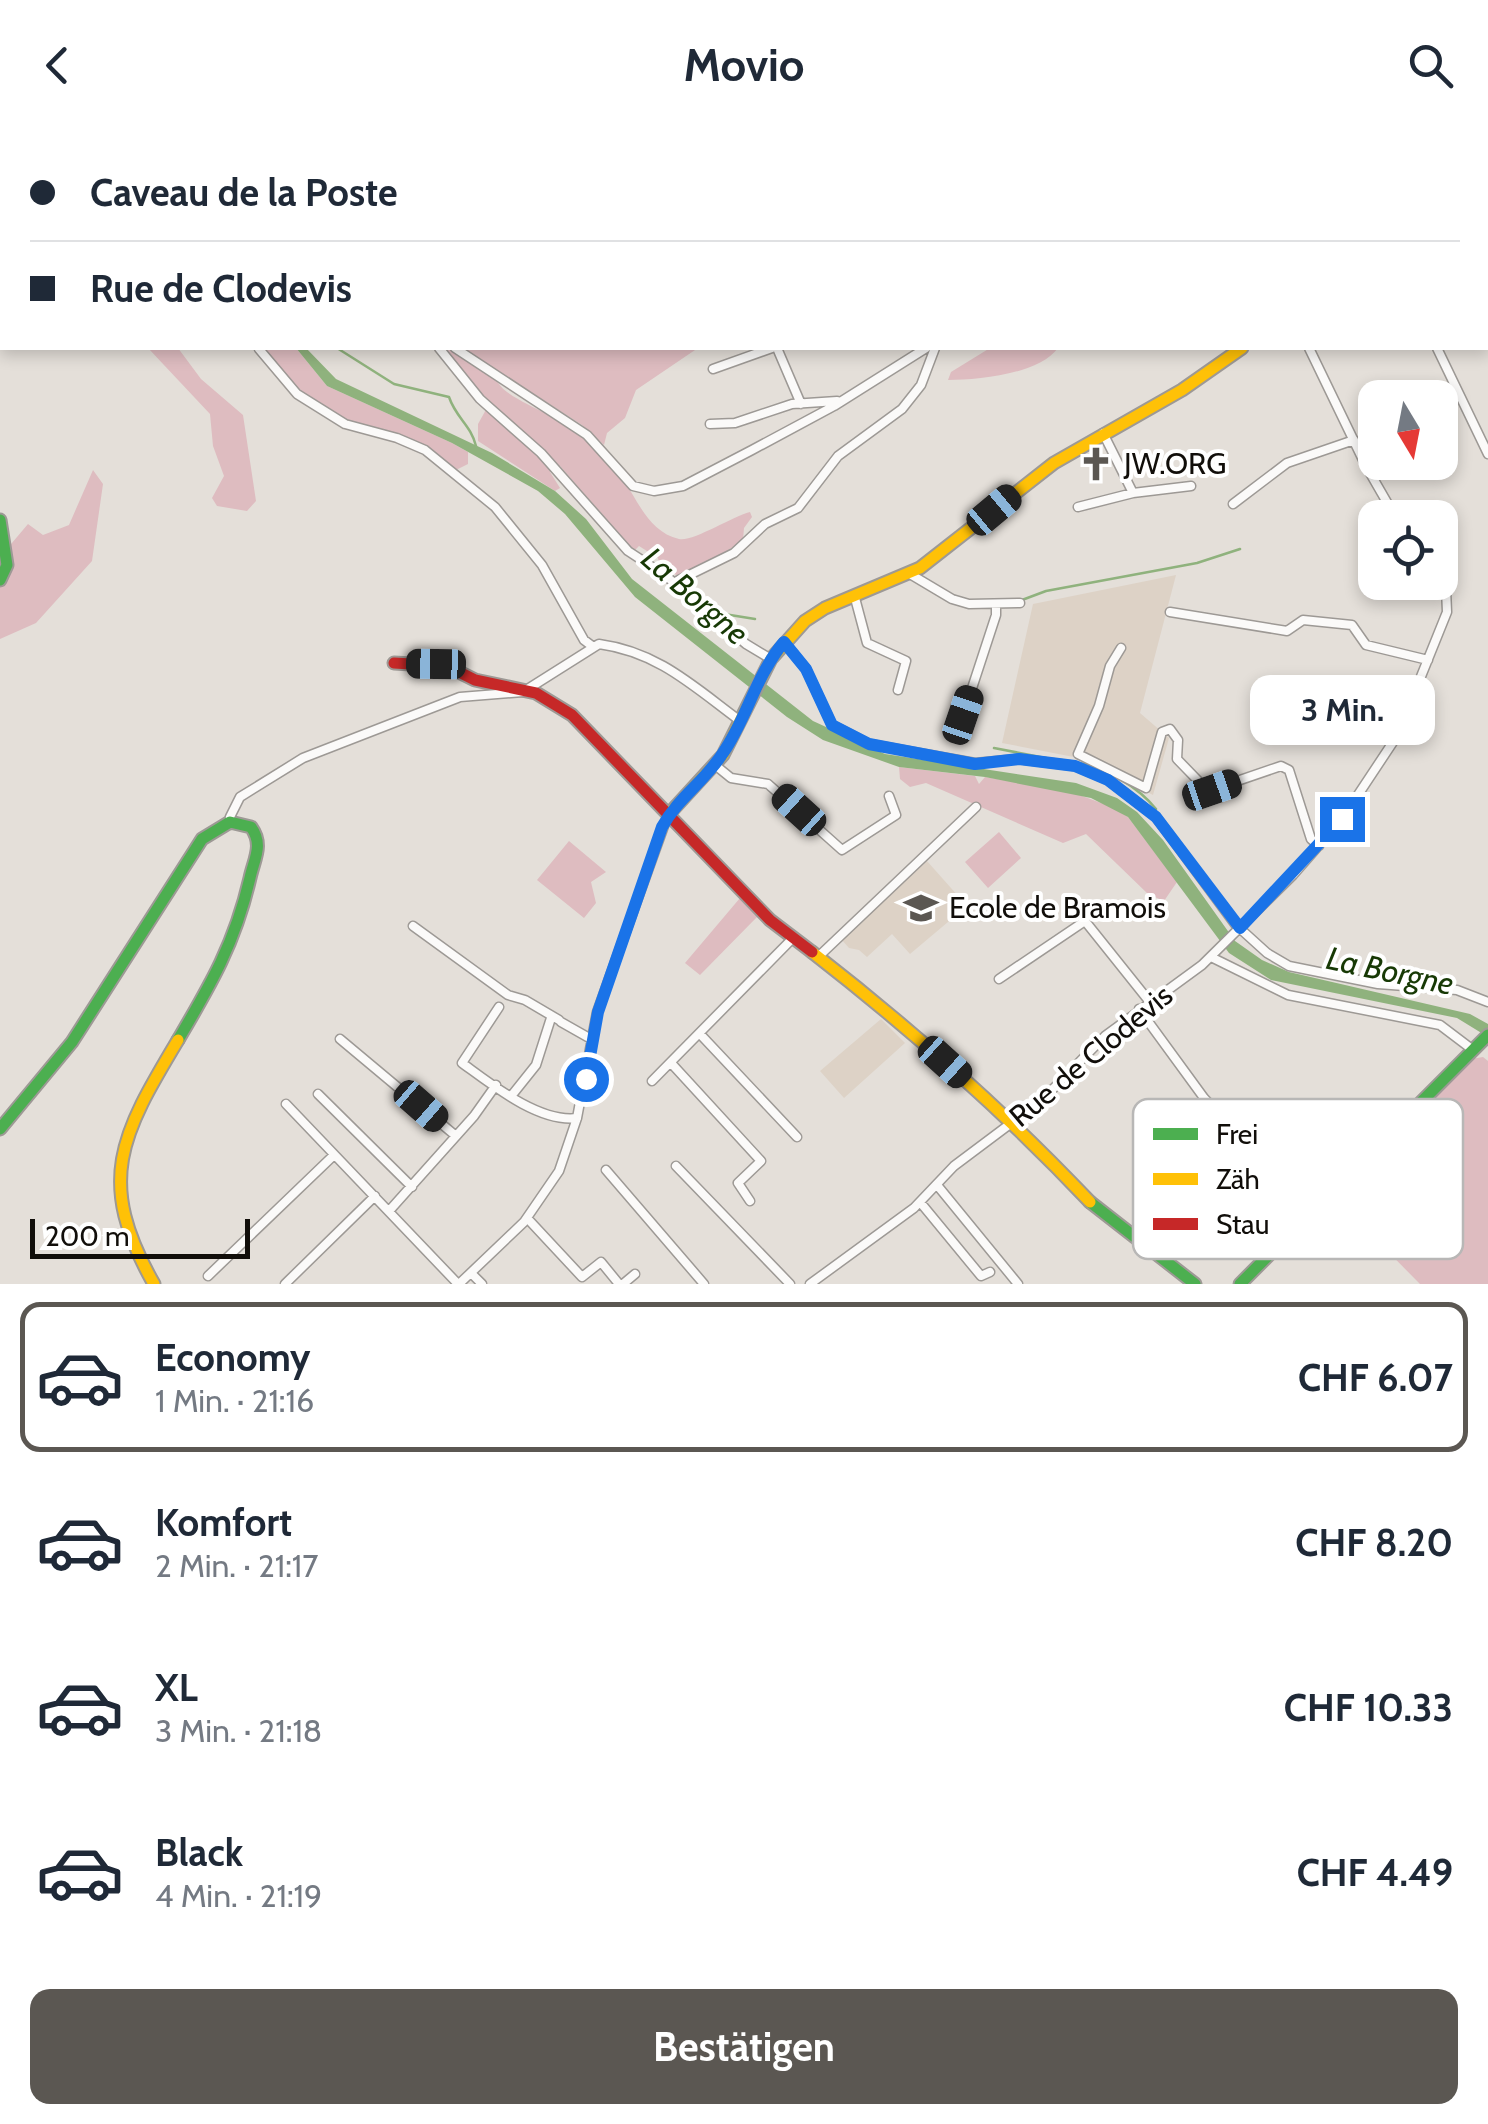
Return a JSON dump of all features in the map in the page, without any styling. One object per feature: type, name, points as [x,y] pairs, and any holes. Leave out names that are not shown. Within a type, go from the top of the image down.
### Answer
[{"type":"street","points":[[261,350],[297,394],[346,424],[425,450],[495,507],[542,565],[584,640],[592,646],[629,649],[665,664],[739,720]]},
{"type":"street","points":[[441,350],[480,399],[541,452],[628,551],[675,582],[746,644],[771,660]]},
{"type":"street","points":[[458,350],[508,386],[573,424],[633,486],[645,491],[684,486],[842,400],[923,350]]},
{"type":"street","points":[[713,369],[769,350]]},
{"type":"street","points":[[776,350],[801,404]]},
{"type":"street","points":[[675,582],[734,553],[765,524],[793,513],[838,456],[902,409],[921,385],[934,350]]},
{"type":"street","points":[[286,1104],[459,1284],[527,1218],[556,1176],[577,1118],[591,1039],[625,930],[668,815],[714,765],[784,642],[817,612],[910,574],[1046,468],[1182,390],[1239,350]]},
{"type":"street","points":[[1310,350],[1386,500]]},
{"type":"street","points":[[1438,350],[1488,454]]},
{"type":"street","points":[[710,424],[735,423],[801,404],[842,400]]},
{"type":"street","points":[[1103,434],[1133,493]]},
{"type":"street","points":[[1233,504],[1287,463],[1354,440]]},
{"type":"street","points":[[1078,507],[1133,493],[1191,486]]},
{"type":"street","points":[[0,520],[7,566],[0,580]]},
{"type":"street","points":[[910,574],[952,599],[1020,604]]},
{"type":"street","points":[[855,598],[867,643],[906,661],[898,690]]},
{"type":"street","name":"Rue de Clodevis","points":[[810,1284],[920,1202],[978,1146],[1014,1123],[1139,1008],[1211,957],[1319,846],[1355,801],[1397,736],[1447,612],[1446,600]]},
{"type":"street","points":[[957,734],[996,616],[996,605]]},
{"type":"street","points":[[1170,612],[1287,631],[1302,620],[1352,626],[1366,645],[1428,660]]},
{"type":"street","points":[[784,642],[806,669],[832,725],[869,744],[975,764],[1019,759],[1075,766],[1108,780],[1156,817],[1239,929],[1267,954],[1290,966],[1378,984],[1457,990],[1488,1002]]},
{"type":"street","points":[[230,817],[238,800],[248,791],[313,753],[460,698],[527,690],[592,646]]},
{"type":"street","points":[[1121,648],[1110,666],[1099,706],[1078,754],[1146,788],[1162,732],[1170,730],[1178,740],[1177,759],[1208,792],[1282,766],[1289,770],[1311,839],[1319,846]]},
{"type":"street","points":[[394,663],[446,666],[474,680],[527,690],[572,715],[734,886],[792,938],[901,1021],[1014,1123],[1098,1209],[1133,1236]]},
{"type":"street","points":[[714,765],[731,778],[768,784],[842,850],[896,815],[890,796]]},
{"type":"street","points":[[818,957],[976,807]]},
{"type":"street","points":[[0,1129],[72,1042],[202,840],[230,822],[251,827],[260,845],[243,915],[201,1002],[145,1092],[122,1154],[118,1184],[123,1221],[134,1251],[154,1284]]},
{"type":"street","points":[[998,980],[1086,922],[1149,1001]]},
{"type":"street","points":[[413,926],[494,986],[591,1039]]},
{"type":"street","points":[[652,1081],[792,938]]},
{"type":"street","points":[[1211,957],[1288,995],[1440,1025],[1482,1041],[1423,1099]]},
{"type":"street","points":[[499,1006],[462,1064],[554,1117],[577,1118]]},
{"type":"street","points":[[1139,1008],[1205,1099]]},
{"type":"street","points":[[512,1095],[536,1065],[557,1020]]},
{"type":"street","points":[[700,1034],[797,1138]]},
{"type":"street","points":[[340,1039],[456,1136]]},
{"type":"street","points":[[671,1063],[760,1161],[738,1182],[750,1200]]},
{"type":"street","points":[[389,1212],[496,1085]]},
{"type":"street","points":[[318,1094],[412,1187]]},
{"type":"street","points":[[208,1276],[334,1155]]},
{"type":"street","points":[[676,1166],[790,1284]]},
{"type":"street","points":[[606,1170],[704,1284]]},
{"type":"street","points":[[937,1185],[1018,1284]]},
{"type":"street","points":[[285,1284],[374,1196]]},
{"type":"street","points":[[920,1202],[981,1276],[990,1272]]},
{"type":"street","points":[[527,1218],[582,1277],[601,1262],[621,1284],[635,1274]]},
{"type":"street","points":[[1163,1259],[1195,1284]]},
{"type":"street","points":[[1240,1284],[1262,1259]]},
{"type":"street","points":[[1230,1284],[1257,1264]]},
{"type":"street","points":[[471,1273],[482,1284]]},
{"type":"shaded area","points":[[150,350],[179,350],[201,379],[243,415],[256,501],[247,511],[217,506],[212,498],[224,476],[213,446],[210,414]]},
{"type":"shaded area","points":[[260,350],[298,350],[327,386],[452,443],[468,452],[468,464],[452,472],[415,450],[354,427],[291,381]]},
{"type":"shaded area","points":[[298,350],[308,350],[336,379],[492,453],[555,491],[586,519],[632,579],[813,721],[885,754],[1076,783],[1117,798],[1137,812],[1163,840],[1235,941],[1262,960],[1289,972],[1470,1014],[1488,1024],[1488,1037],[1457,1018],[1271,980],[1229,953],[1128,817],[1091,798],[985,777],[899,767],[823,740],[787,717],[635,597],[565,514],[538,491],[452,443],[327,386]]},
{"type":"shaded area","points":[[447,350],[457,350],[507,392],[577,432],[615,469],[645,515],[660,530],[685,539],[750,512],[752,517],[744,528],[743,540],[708,564],[679,576],[660,568],[658,558],[639,546],[634,551],[560,466],[550,472],[560,488],[555,491],[478,441],[478,424],[488,406]]},
{"type":"shaded area","points":[[465,350],[695,350],[636,390],[625,418],[607,433],[604,445],[582,425]]},
{"type":"shaded area","points":[[987,350],[1056,350],[1023,370],[991,377],[948,380],[951,372]]},
{"type":"shaded area","points":[[93,470],[103,484],[92,561],[36,623],[0,639],[0,526],[6,550],[28,524],[43,535],[69,525]]},
{"type":"shaded area","points":[[1176,575],[1140,713],[1169,738],[1153,795],[1079,758],[1002,743],[1033,604]]},
{"type":"shaded area","points":[[899,767],[975,776],[979,784],[985,777],[1066,790],[1112,807],[1128,817],[1177,882],[1164,901],[1148,894],[1086,834],[1063,843],[926,783],[910,787],[900,779]]},
{"type":"shaded area","points":[[999,832],[1021,858],[988,888],[965,862]]},
{"type":"shaded area","points":[[569,841],[606,872],[591,882],[596,903],[584,918],[537,880]]},
{"type":"shaded area","name":"Ecole de Bramois","points":[[927,861],[967,906],[910,954],[892,934],[867,957],[849,948],[841,939]]},
{"type":"shaded area","points":[[740,898],[758,916],[700,975],[685,963]]},
{"type":"shaded area","points":[[881,1019],[905,1043],[844,1098],[820,1071]]},
{"type":"shaded area","points":[[1483,1057],[1488,1061],[1488,1284],[1420,1284],[1395,1259],[1463,1259],[1463,1099],[1431,1099],[1471,1059]]},
{"type":"waterway","points":[[340,350],[394,384],[449,397],[476,446]]},
{"type":"waterway","points":[[1022,600],[1046,591],[1197,563],[1240,549]]},
{"type":"waterway","name":"La Borgne","points":[[724,614],[755,619]]},
{"type":"waterway","points":[[994,748],[1056,760]]},
{"type":"waterway","points":[[1079,763],[1121,780],[1156,809]]},
{"type":"traffic: fast","points":[[0,520],[7,565],[0,580]]},
{"type":"traffic: fast","points":[[0,1129],[72,1042],[202,839],[230,822],[251,827],[257,852],[237,923],[178,1040]]},
{"type":"traffic: fast","points":[[1424,1099],[1488,1035]]},
{"type":"traffic: fast","points":[[1090,1202],[1133,1236]]},
{"type":"traffic: fast","points":[[1163,1259],[1195,1284]]},
{"type":"traffic: fast","points":[[1240,1284],[1265,1259]]},
{"type":"traffic: slow","points":[[668,815],[723,755],[771,659],[805,621],[825,608],[920,568],[1054,463],[1182,390],[1239,350]]},
{"type":"traffic: slow","points":[[812,952],[956,1072],[1090,1202]]},
{"type":"traffic: slow","points":[[154,1284],[125,1216],[122,1159],[142,1104],[178,1040]]},
{"type":"traffic: jam","points":[[394,663],[447,666],[475,680],[536,693],[572,715],[770,920],[812,952]]},
{"type":"place","name":"JW.ORG","points":[[1096,464]]},
{"type":"place","name":"Ecole de Bramois","points":[[921,908]]},
{"type":"route","points":[[586,1079],[598,1012],[662,827],[672,808],[722,754],[744,708],[784,642],[806,669],[832,725],[869,744],[975,764],[988,759],[1019,759],[1075,766],[1108,780],[1145,804],[1240,928],[1342,819]]}]
